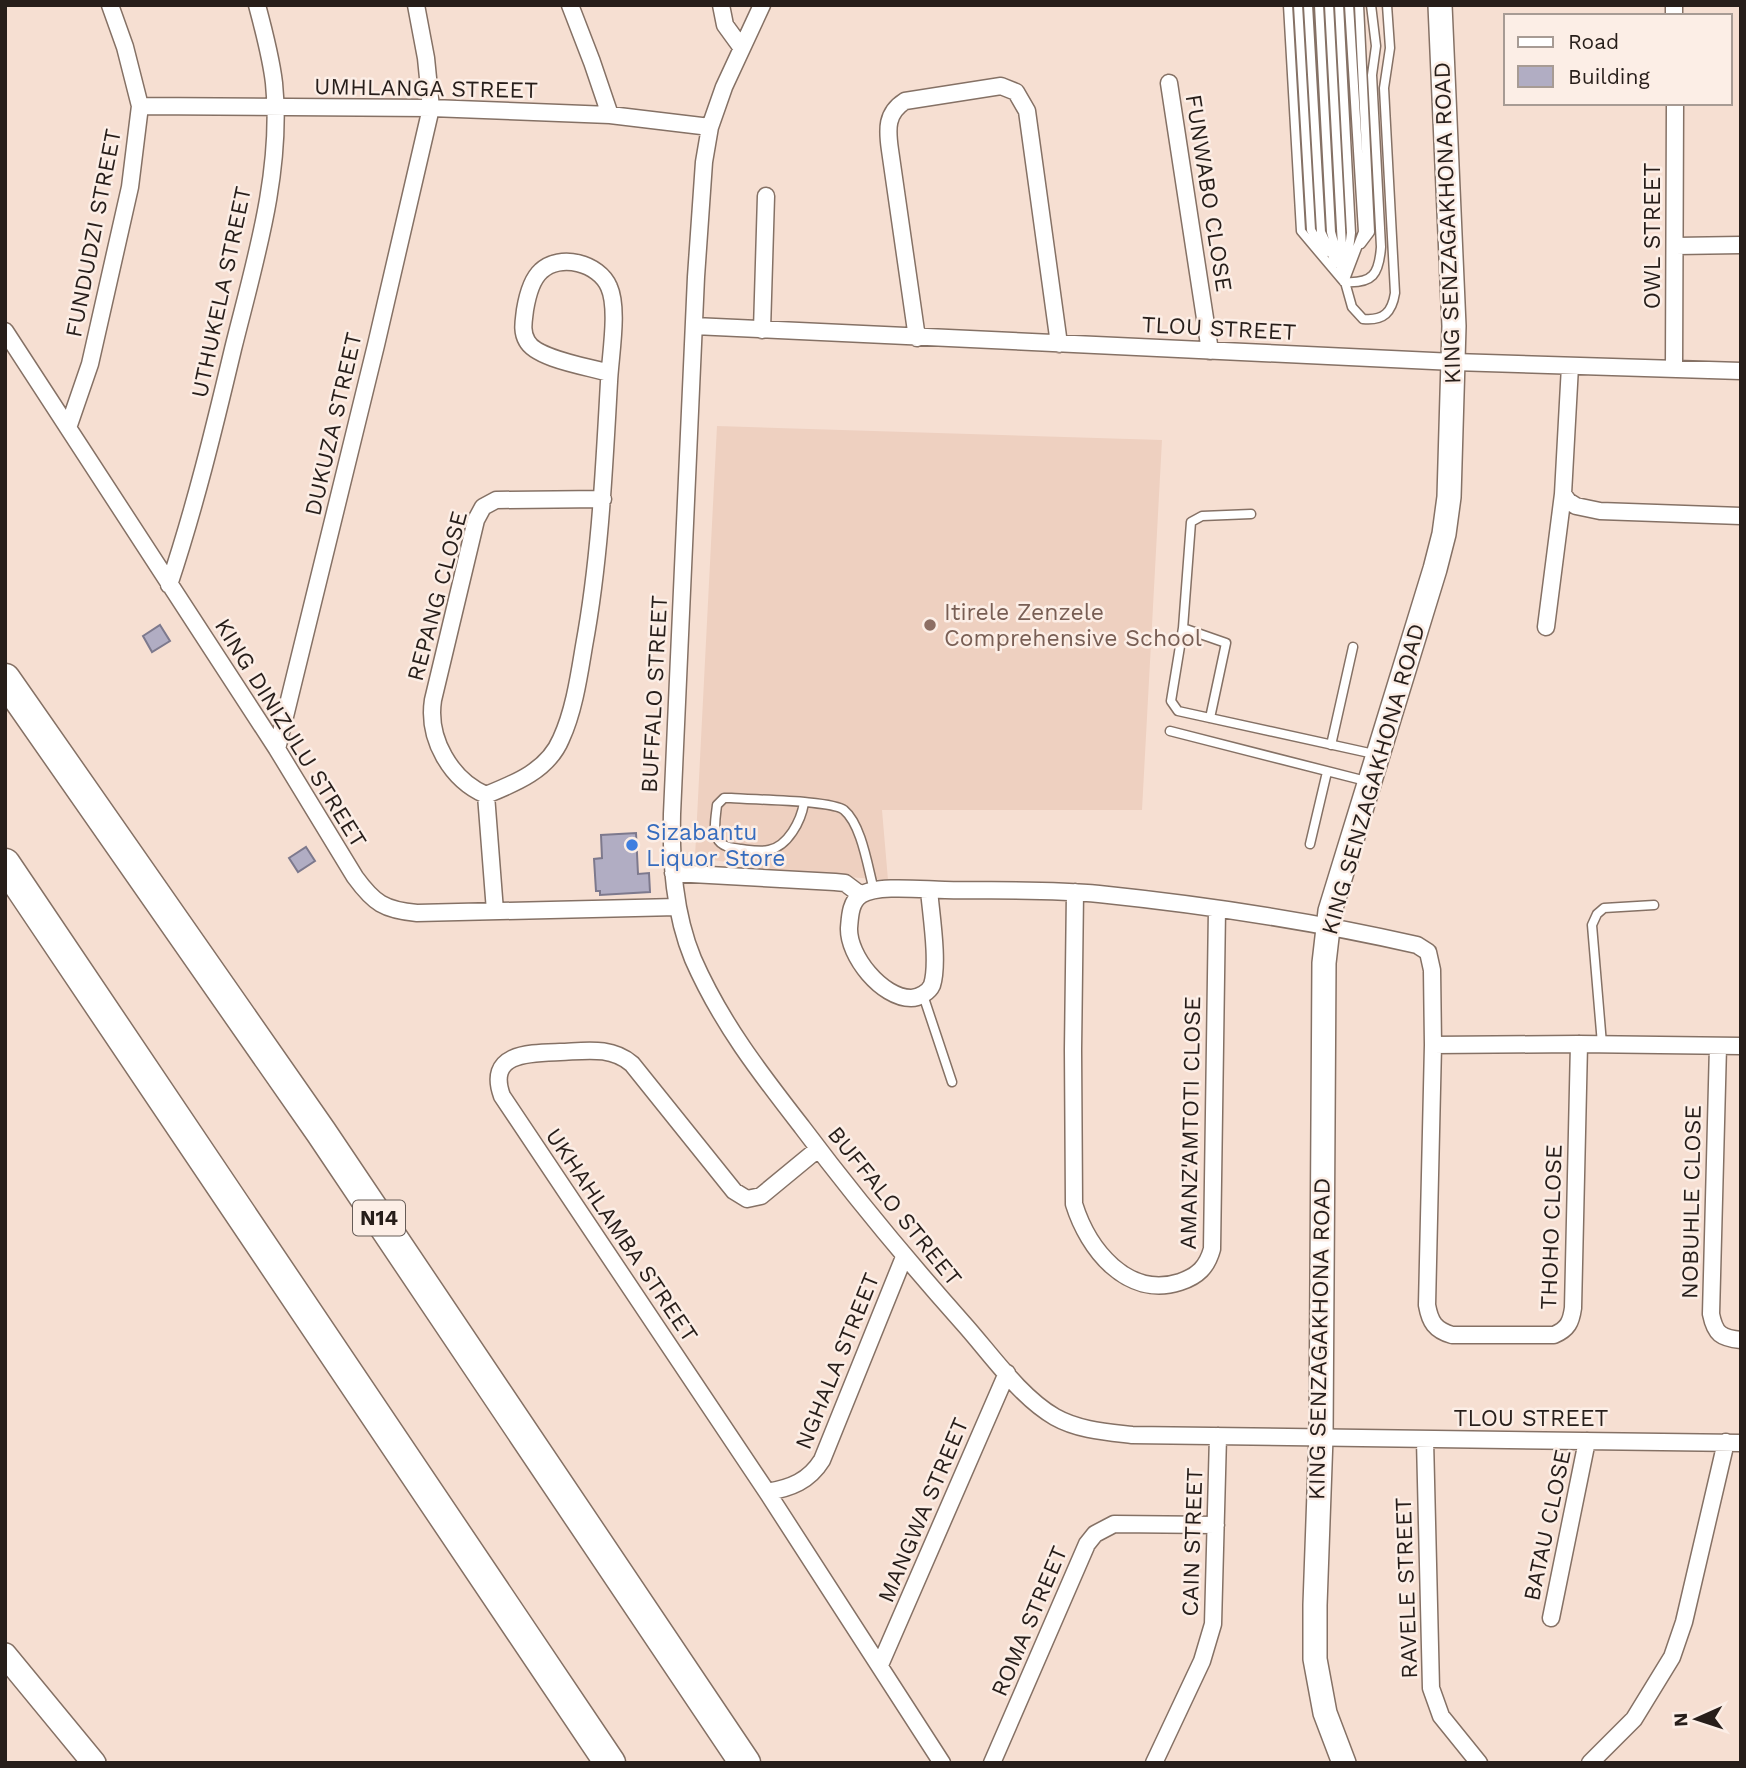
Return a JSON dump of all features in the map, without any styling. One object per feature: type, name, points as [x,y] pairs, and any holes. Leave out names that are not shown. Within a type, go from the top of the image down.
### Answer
[{"type":"highway","name":"N14","points":[[6,680],[321,1132],[745,1763]]},
{"type":"highway","points":[[5,864],[610,1763]]},
{"type":"street","name":"FUNDUDZI STREET","points":[[68,428],[90,364],[130,187],[140,106],[125,47],[110,5]]},
{"type":"street","name":"UTHUKELA STREET","points":[[169,585],[207,459],[256,255],[271,170],[275,107],[271,64],[257,5]]},
{"type":"street","points":[[416,5],[425,45],[431,108]]},
{"type":"street","points":[[570,5],[610,115]]},
{"type":"street","points":[[721,5],[724,25],[741,47]]},
{"type":"street","name":"BUFFALO STREET","points":[[762,5],[724,87],[710,127],[704,162],[672,804],[673,873],[677,907],[692,957],[746,1056],[818,1149],[904,1256],[1024,1392],[1047,1412],[1080,1427],[1132,1435],[1321,1437]]},
{"type":"street","name":"KING SENZAGAKHONA ROAD","points":[[1344,1763],[1325,1713],[1315,1659],[1316,1535],[1321,1437],[1324,963],[1327,924],[1444,534],[1449,497],[1454,362],[1440,5]]},
{"type":"street","name":"FUNWABO CLOSE","points":[[1169,83],[1210,351]]},
{"type":"street","points":[[917,338],[888,141],[888,121],[897,106],[905,101],[1001,86],[1016,92],[1027,111],[1059,344]]},
{"type":"street","name":"OWL STREET","points":[[1674,369],[1675,105]]},
{"type":"street","name":"UMHLANGA STREET","points":[[140,106],[431,108],[610,115],[710,127]]},
{"type":"street","name":"DUKUZA STREET","points":[[277,749],[431,108]]},
{"type":"street","points":[[762,330],[766,196]]},
{"type":"street","points":[[1676,246],[1741,245]]},
{"type":"street","points":[[495,911],[486,795],[536,771],[547,761],[561,739],[581,662],[594,589],[603,499],[612,318],[610,287],[600,273],[574,262],[562,262],[541,270],[534,278],[526,304],[523,325],[526,341],[541,354],[609,373]]},
{"type":"street","name":"TLOU STREET","points":[[694,326],[1454,362],[1741,372]]},
{"type":"street","name":"KING DINIZULU STREET","points":[[5,331],[277,749],[368,895],[379,904],[403,912],[417,913],[677,907]]},
{"type":"street","points":[[1546,627],[1563,494],[1570,366]]},
{"type":"street","points":[[1563,494],[1567,501],[1588,510],[1741,516]]},
{"type":"street","name":"REPANG CLOSE","points":[[486,795],[473,789],[458,775],[435,737],[431,723],[433,700],[476,520],[483,507],[496,500],[603,499]]},
{"type":"street","points":[[673,873],[835,882],[868,892],[1075,892],[1327,924],[1417,945],[1428,952],[1432,970],[1433,1045],[1741,1046]]},
{"type":"street","points":[[868,892],[853,904],[849,937],[857,955],[887,990],[914,998],[923,995],[931,987],[934,972],[929,890]]},
{"type":"street","name":"AMANZ'AMTOTI CLOSE","points":[[1075,892],[1074,1205],[1082,1226],[1106,1262],[1124,1277],[1155,1284],[1170,1285],[1191,1278],[1209,1262],[1212,1249],[1217,909]]},
{"type":"street","name":"THOHO CLOSE","points":[[1433,1045],[1426,1286],[1429,1315],[1433,1325],[1452,1335],[1541,1336],[1563,1331],[1570,1322],[1573,1308],[1579,1044]]},
{"type":"street","name":"NOBUHLE CLOSE","points":[[1718,1046],[1711,1314],[1713,1327],[1719,1334],[1741,1340]]},
{"type":"street","name":"UKHAHLAMBA STREET","points":[[818,1149],[761,1196],[747,1199],[734,1191],[632,1064],[622,1056],[599,1050],[524,1054],[510,1059],[500,1072],[499,1088],[502,1096],[767,1492],[942,1763]]},
{"type":"street","name":"NGHALA STREET","points":[[767,1492],[802,1481],[810,1476],[822,1460],[904,1256]]},
{"type":"street","name":"MANGWA STREET","points":[[880,1665],[1007,1373]]},
{"type":"street","name":"CAIN STREET","points":[[1154,1763],[1202,1661],[1213,1623],[1218,1436]]},
{"type":"street","name":"TLOU STREET","points":[[1321,1437],[1734,1442]]},
{"type":"street","name":"RAVELE STREET","points":[[1424,1440],[1431,1688],[1441,1716],[1479,1763]]},
{"type":"street","name":"BATAU CLOSE","points":[[1551,1618],[1587,1441]]},
{"type":"street","points":[[1590,1763],[1634,1719],[1672,1657],[1734,1442]]},
{"type":"street","name":"ROMA STREET","points":[[992,1763],[1087,1544],[1095,1534],[1114,1524],[1216,1525]]},
{"type":"street","points":[[5,1655],[94,1763]]},
{"type":"lane","points":[[1288,5],[1301,231],[1344,282],[1358,283],[1369,279],[1376,272],[1380,264],[1381,247],[1372,75],[1376,46],[1371,5]]},
{"type":"lane","points":[[1298,5],[1311,230],[1344,282]]},
{"type":"lane","points":[[1308,5],[1321,232],[1344,282]]},
{"type":"lane","points":[[1319,5],[1331,232],[1352,306],[1363,319],[1382,318],[1389,312],[1395,293],[1384,88],[1390,48],[1387,5]]},
{"type":"lane","points":[[1329,5],[1344,282]]},
{"type":"lane","points":[[1339,5],[1351,233],[1344,282]]},
{"type":"lane","points":[[1344,282],[1363,232],[1349,5]]},
{"type":"lane","points":[[1355,252],[1370,232],[1359,5]]},
{"type":"lane","points":[[1251,513],[1202,516],[1191,522],[1183,628],[1171,701],[1178,711],[1377,755]]},
{"type":"lane","points":[[1183,628],[1226,643],[1210,718]]},
{"type":"lane","points":[[1331,746],[1353,647]]},
{"type":"lane","points":[[1170,731],[1369,782]]},
{"type":"lane","points":[[1310,844],[1327,772]]},
{"type":"lane","points":[[804,803],[794,830],[772,849],[760,851],[731,848],[721,844],[715,835],[717,805],[724,798],[804,803],[834,806],[844,811],[856,827],[868,892]]},
{"type":"lane","points":[[1602,1044],[1592,925],[1597,914],[1604,908],[1654,905]]},
{"type":"lane","points":[[923,995],[952,1082]]},
{"type":"shaded area","name":"Itirele Zenzele Comprehensive School","points":[[717,426],[1162,440],[1142,810],[882,810],[888,880],[794,873],[695,857]]},
{"type":"building","points":[[160,625],[170,641],[152,652],[143,636]]},
{"type":"building","points":[[636,833],[638,874],[649,873],[650,892],[600,895],[600,891],[596,891],[594,859],[602,858],[601,835]]},
{"type":"building","points":[[306,847],[315,861],[298,872],[289,858]]},
{"type":"place","name":"Itirele Zenzele Comprehensive School","points":[[930,625]]},
{"type":"place","name":"Sizabantu Liquor Store","points":[[632,845]]}]
